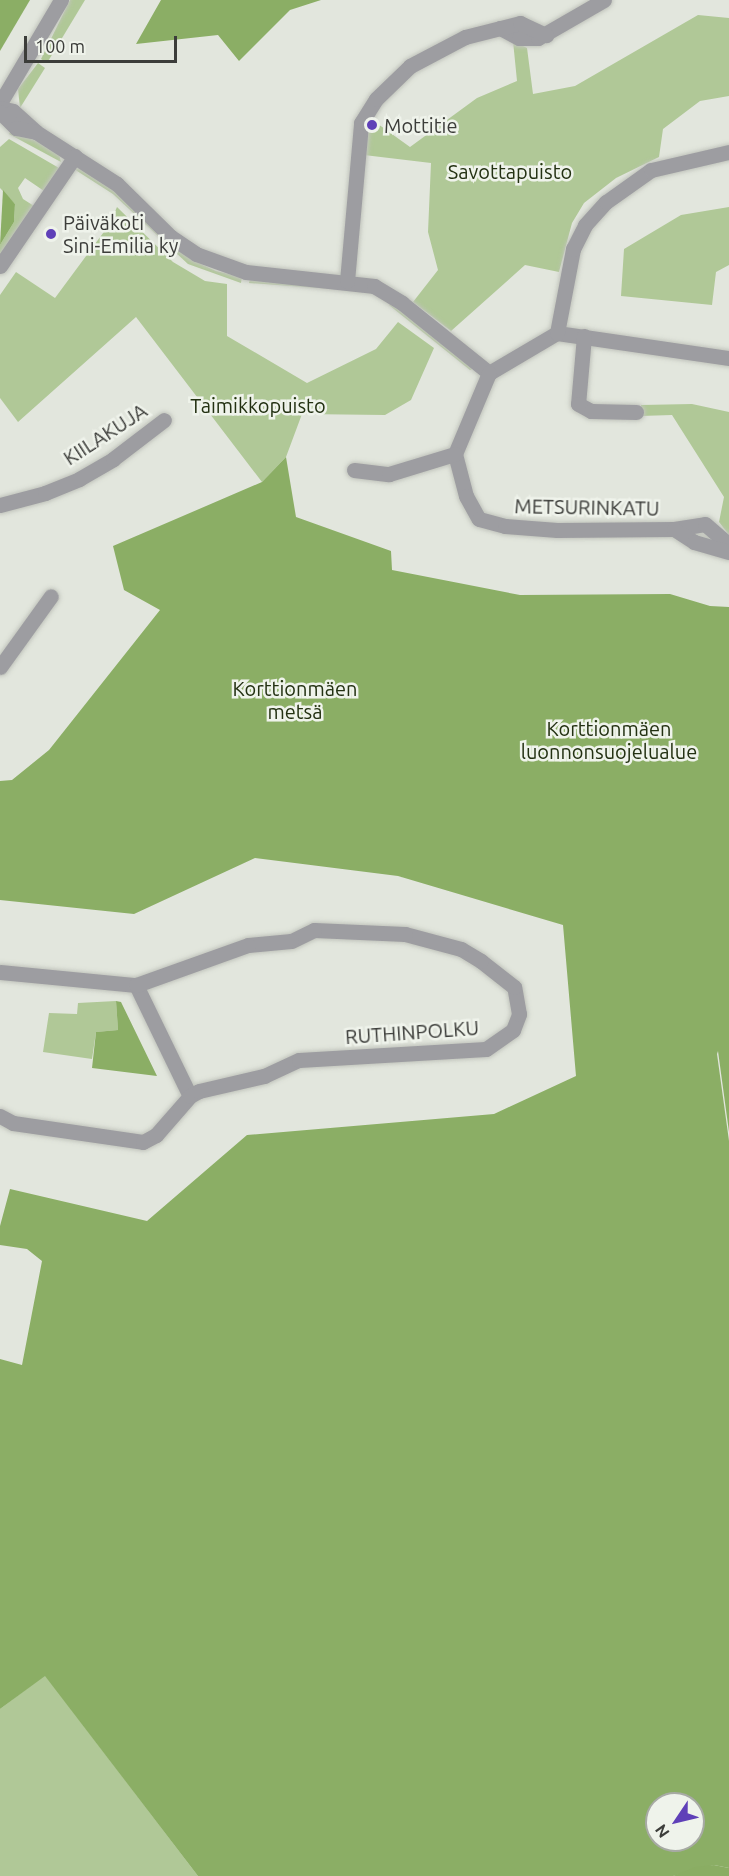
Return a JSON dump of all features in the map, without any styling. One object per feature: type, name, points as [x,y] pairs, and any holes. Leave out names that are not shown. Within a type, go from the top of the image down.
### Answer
[{"type":"street","points":[[0,103],[62,0]]},
{"type":"street","points":[[346,281],[363,117],[394,80],[427,55],[465,37],[500,28],[529,41],[546,35],[604,0]]},
{"type":"street","points":[[0,110],[13,111],[36,132],[117,184],[183,246],[208,260],[246,272],[346,281],[389,294],[489,373]]},
{"type":"street","points":[[557,333],[573,249],[596,214],[651,170],[729,152]]},
{"type":"street","points":[[0,266],[75,156]]},
{"type":"street","points":[[354,470],[389,474],[455,454],[489,373],[557,333],[729,358]]},
{"type":"street","points":[[584,336],[578,404],[591,411],[636,412]]},
{"type":"street","name":"KIILAKUJA","points":[[0,505],[45,493],[79,479],[113,459],[164,420]]},
{"type":"street","name":"METSURINKATU","points":[[455,454],[470,505],[478,519],[488,523],[557,530],[674,529],[705,524],[729,545]]},
{"type":"street","name":"METSURINKATU","points":[[674,529],[694,542],[729,552]]},
{"type":"street","points":[[0,667],[51,596]]},
{"type":"street","name":"RUTHINPOLKU","points":[[136,985],[248,945],[291,941],[314,930],[405,934],[438,942],[481,961],[514,987],[518,1023],[497,1044],[486,1049],[299,1060],[264,1076],[190,1096]]},
{"type":"street","points":[[0,972],[116,980],[136,985],[190,1096],[156,1135],[143,1142],[13,1124],[0,1116]]},
{"type":"green space","points":[[0,0],[30,0],[0,51]]},
{"type":"green space","points":[[70,0],[85,0],[47,63],[41,59]]},
{"type":"green space","points":[[161,0],[321,0],[290,10],[239,61],[218,35],[136,44]]},
{"type":"green space","name":"Savottapuisto","points":[[698,15],[729,18],[729,96],[700,101],[663,129],[659,157],[616,178],[584,203],[572,223],[559,272],[525,265],[451,331],[413,302],[438,270],[428,232],[431,163],[364,155],[371,119],[410,147],[477,98],[517,81],[513,41],[527,48],[533,94],[575,86]]},
{"type":"green space","points":[[38,63],[45,68],[20,108],[18,89]]},
{"type":"green space","points":[[11,131],[41,143],[59,154],[61,162],[9,134]]},
{"type":"green space","points":[[9,139],[59,168],[44,191],[25,178],[18,188],[23,199],[34,206],[0,255],[0,245],[14,222],[15,204],[0,188],[0,147]]},
{"type":"green space","points":[[80,168],[108,183],[190,259],[216,271],[242,277],[241,283],[188,264],[113,194],[74,169]]},
{"type":"green space","points":[[3,190],[15,204],[14,222],[0,245]]},
{"type":"green space","name":"Taimikkopuisto","points":[[117,207],[173,262],[205,281],[227,284],[227,336],[307,383],[376,349],[398,322],[434,348],[411,400],[385,415],[302,414],[286,457],[262,482],[136,317],[18,422],[0,398],[0,295],[16,272],[55,298],[109,225]]},
{"type":"green space","points":[[729,207],[729,265],[716,272],[712,305],[621,296],[624,249],[681,215]]},
{"type":"green space","points":[[250,278],[332,289],[249,283]]},
{"type":"green space","points":[[391,302],[475,368],[470,370],[389,305]]},
{"type":"green space","points":[[692,404],[729,412],[729,535],[719,522],[724,497],[672,415],[640,416],[641,405]]},
{"type":"green space","points":[[286,457],[296,517],[391,551],[392,570],[520,595],[670,594],[710,606],[729,607],[729,1132],[718,1051],[717,1054],[729,1141],[729,1868],[714,1865],[673,1876],[198,1876],[45,1676],[0,1709],[0,1359],[22,1365],[42,1261],[27,1249],[0,1245],[0,1226],[10,1189],[147,1221],[247,1135],[494,1114],[576,1076],[563,925],[398,876],[255,858],[134,914],[0,900],[0,781],[12,780],[49,750],[160,610],[124,590],[113,546],[262,482]]},
{"type":"green space","points":[[116,1001],[118,1030],[96,1032],[92,1059],[43,1052],[49,1013],[77,1014],[78,1003]]},
{"type":"green space","points":[[116,1001],[121,1002],[157,1076],[92,1068],[96,1032],[118,1030]]},
{"type":"green space","points":[[45,1675],[198,1876],[0,1876],[0,1709]]},
{"type":"shaded area","points":[[714,1865],[729,1868],[729,1876],[673,1876],[695,1867]]},
{"type":"place","name":"Mottitie","points":[[372,125]]},
{"type":"place","name":"Päiväkoti Sini-Emilia ky","points":[[51,234]]},
{"type":"park label","name":"Korttionmäen metsä","points":[[295,700]]},
{"type":"park label","name":"Korttionmäen luonnonsuojelualue","points":[[609,740]]}]
